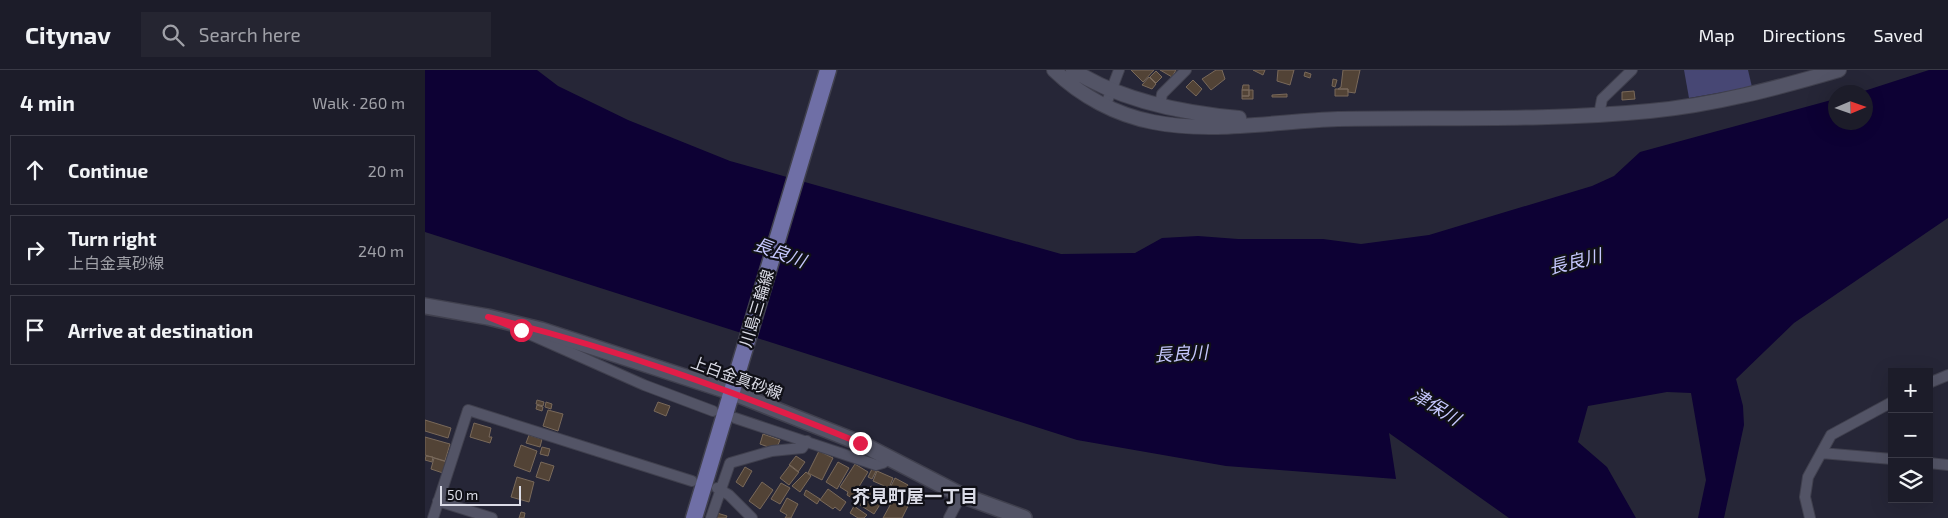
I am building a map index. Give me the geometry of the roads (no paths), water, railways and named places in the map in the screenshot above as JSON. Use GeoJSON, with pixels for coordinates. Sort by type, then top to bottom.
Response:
{"type":"FeatureCollection","features":[{"type":"Feature","properties":{"kind":"main road","name":"川島三輪線"},"geometry":{"type":"LineString","coordinates":[[694,518],[828,70]]}},
{"type":"Feature","properties":{"kind":"main road","name":"上白金真砂線"},"geometry":{"type":"LineString","coordinates":[[425,306],[488,317],[541,330],[731,392],[891,457],[961,495],[1024,518]]}},
{"type":"Feature","properties":{"kind":"street"},"geometry":{"type":"LineString","coordinates":[[1054,70],[1105,107],[1153,122],[1199,127],[1298,121],[1599,114],[1651,111],[1715,101],[1779,87],[1839,70]]}},
{"type":"Feature","properties":{"kind":"street"},"geometry":{"type":"LineString","coordinates":[[1073,70],[1113,89],[1198,114],[1298,121]]}},
{"type":"Feature","properties":{"kind":"street"},"geometry":{"type":"LineString","coordinates":[[1105,107],[1119,70]]}},
{"type":"Feature","properties":{"kind":"street"},"geometry":{"type":"LineString","coordinates":[[1159,104],[1162,94],[1186,70]]}},
{"type":"Feature","properties":{"kind":"street"},"geometry":{"type":"LineString","coordinates":[[1599,114],[1602,99],[1632,70]]}},
{"type":"Feature","properties":{"kind":"street"},"geometry":{"type":"LineString","coordinates":[[488,317],[644,385],[713,411]]}},
{"type":"Feature","properties":{"kind":"street"},"geometry":{"type":"LineString","coordinates":[[1933,382],[1948,375]]}},
{"type":"Feature","properties":{"kind":"street"},"geometry":{"type":"LineString","coordinates":[[1810,518],[1805,497],[1808,477],[1831,436],[1888,404]]}},
{"type":"Feature","properties":{"kind":"street"},"geometry":{"type":"LineString","coordinates":[[433,518],[468,410],[692,481]]}},
{"type":"Feature","properties":{"kind":"street"},"geometry":{"type":"LineString","coordinates":[[735,418],[876,464],[883,463],[891,457]]}},
{"type":"Feature","properties":{"kind":"street"},"geometry":{"type":"LineString","coordinates":[[711,518],[719,489],[730,463],[772,451],[802,448],[807,441]]}},
{"type":"Feature","properties":{"kind":"street"},"geometry":{"type":"LineString","coordinates":[[1821,453],[1888,459]]}},
{"type":"Feature","properties":{"kind":"street"},"geometry":{"type":"LineString","coordinates":[[1933,463],[1948,465]]}},
{"type":"Feature","properties":{"kind":"street"},"geometry":{"type":"LineString","coordinates":[[719,489],[752,518]]}},
{"type":"Feature","properties":{"kind":"street"},"geometry":{"type":"LineString","coordinates":[[949,518],[961,495]]}},
{"type":"Feature","properties":{"kind":"street"},"geometry":{"type":"LineString","coordinates":[[438,501],[492,518]]}},
{"type":"Feature","properties":{"kind":"water"},"geometry":{"type":"Polygon","coordinates":[[[425,70],[537,70],[558,86],[628,120],[730,161],[1061,254],[1135,253],[1162,238],[1198,236],[1238,239],[1323,239],[1361,244],[1429,235],[1592,186],[1614,176],[1640,152],[1828,101],[1828,130],[1873,130],[1873,88],[1929,70],[1948,70],[1948,218],[1794,323],[1736,379],[1743,406],[1744,425],[1724,518],[1698,518],[1706,480],[1691,393],[1667,392],[1588,406],[1578,442],[1607,467],[1636,518],[1509,518],[1389,433],[1396,479],[1226,466],[1077,440],[425,232],[425,70]]]}},
{"type":"Feature","properties":{"kind":"district","name":"芥見町屋一丁目"},"geometry":{"type":"Point","coordinates":[915,496]}},
{"type":"Feature","properties":{"kind":"water label","name":"長良川"},"geometry":{"type":"Point","coordinates":[780,252]}},
{"type":"Feature","properties":{"kind":"water label","name":"長良川"},"geometry":{"type":"Point","coordinates":[1575,261]}},
{"type":"Feature","properties":{"kind":"water label","name":"長良川"},"geometry":{"type":"Point","coordinates":[1181,353]}},
{"type":"Feature","properties":{"kind":"water label","name":"津保川"},"geometry":{"type":"Point","coordinates":[1436,406]}}]}
